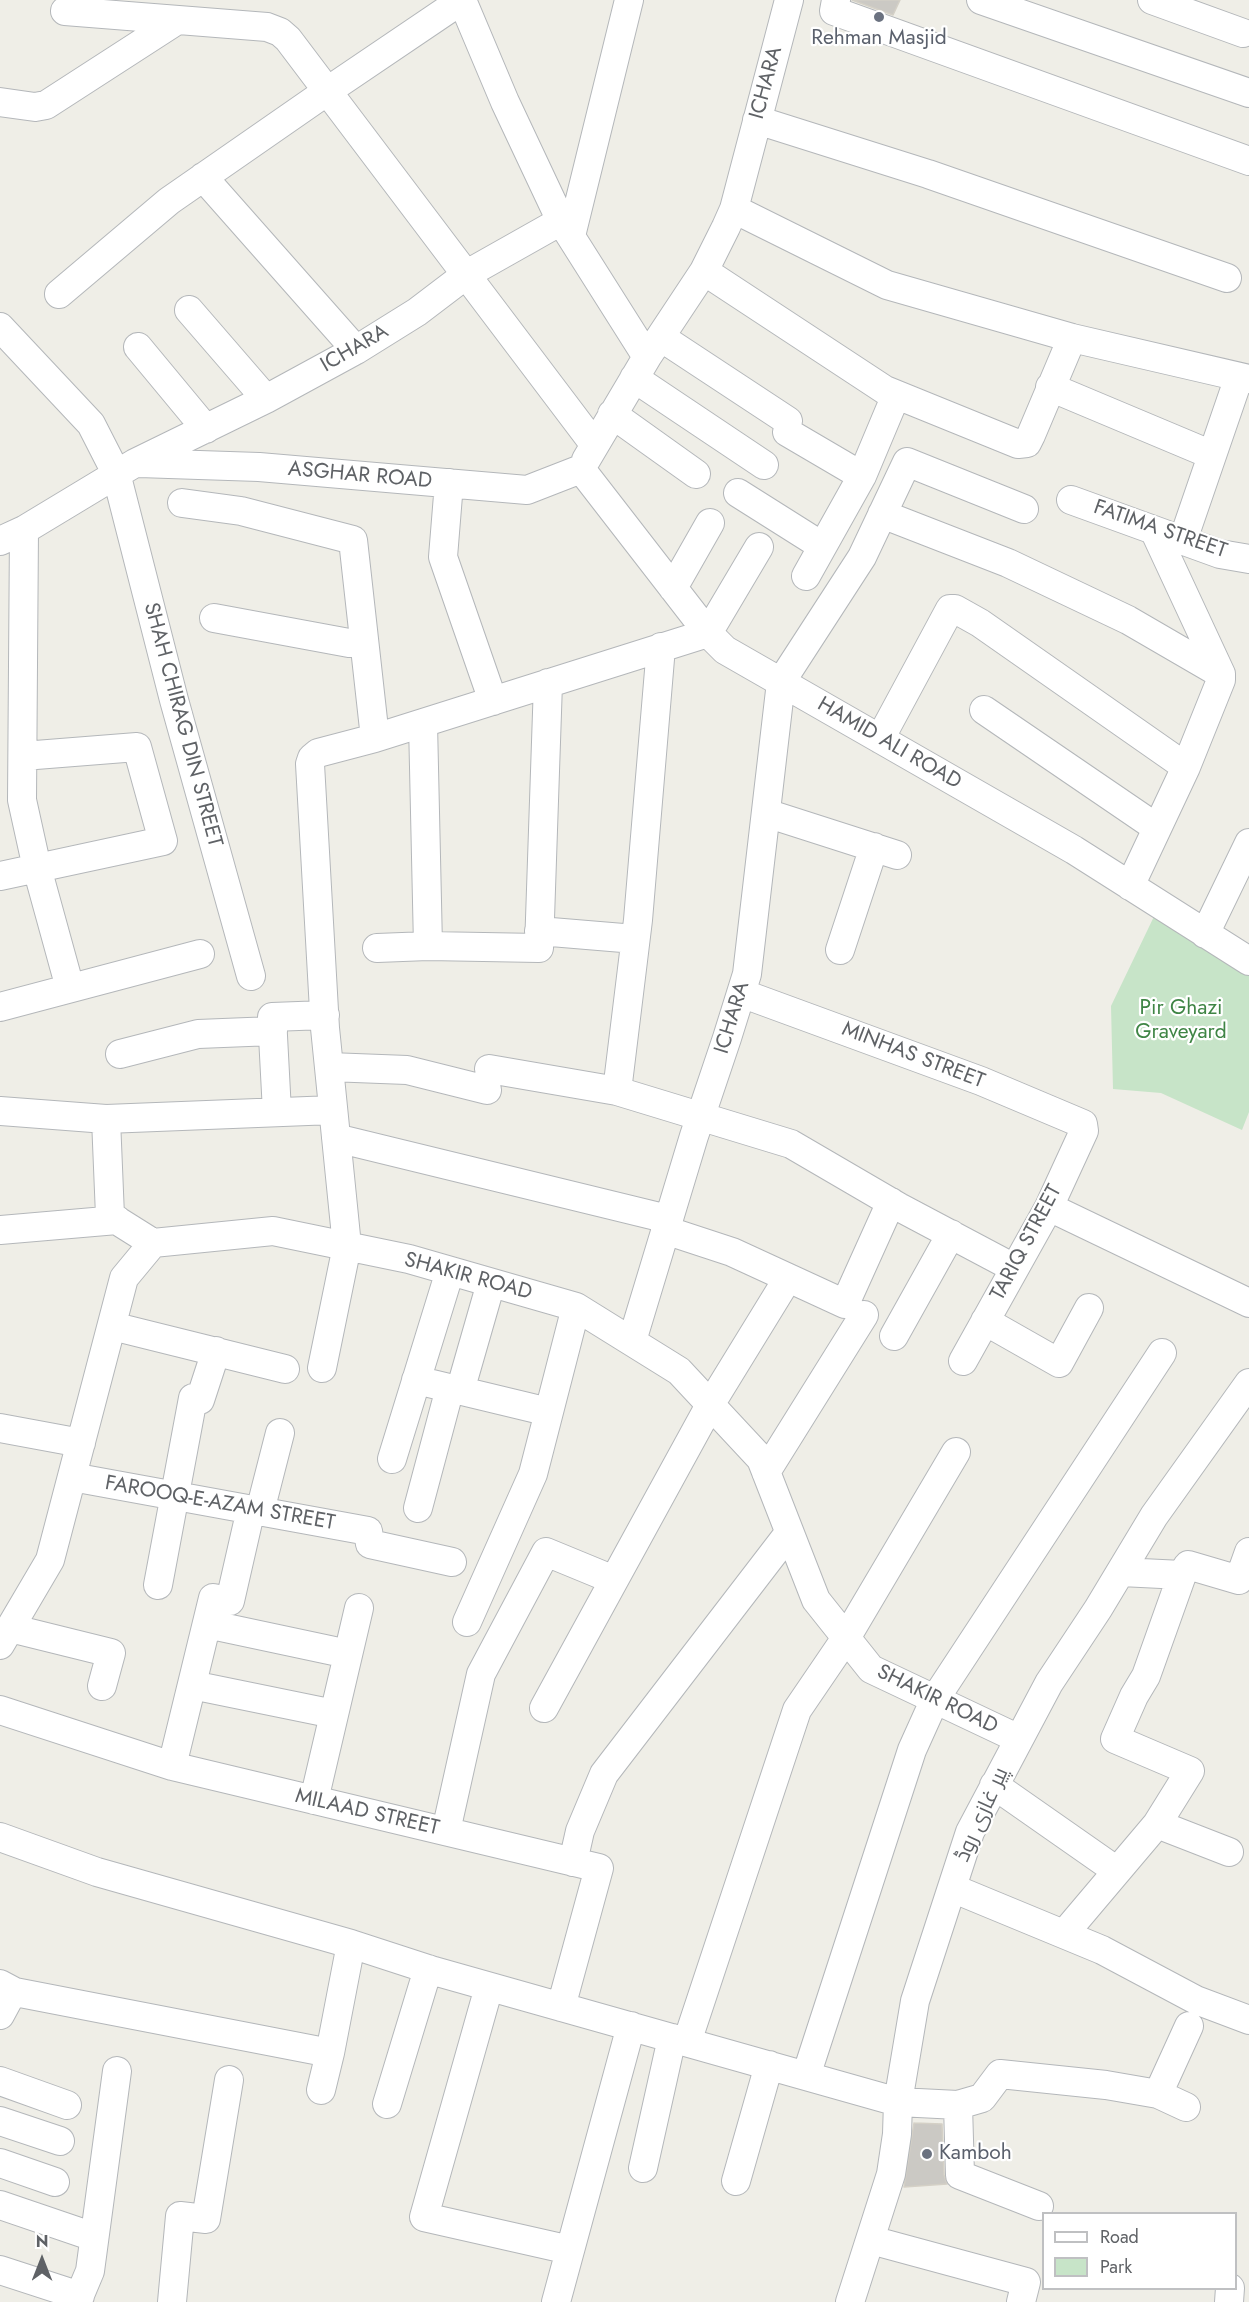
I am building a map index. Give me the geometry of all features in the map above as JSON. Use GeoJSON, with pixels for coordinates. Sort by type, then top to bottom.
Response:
{"type":"FeatureCollection","features":[{"type":"Feature","properties":{"kind":"street"},"geometry":{"type":"LineString","coordinates":[[59,294],[169,201],[462,0],[505,102],[566,228],[648,357],[764,465]]}},
{"type":"Feature","properties":{"kind":"street"},"geometry":{"type":"LineString","coordinates":[[566,228],[628,0]]}},
{"type":"Feature","properties":{"kind":"street","name":"ICHARA"},"geometry":{"type":"LineString","coordinates":[[581,469],[612,414],[704,271],[734,209],[789,0]]}},
{"type":"Feature","properties":{"kind":"street"},"geometry":{"type":"LineString","coordinates":[[836,0],[834,11],[1249,161]]}},
{"type":"Feature","properties":{"kind":"street"},"geometry":{"type":"LineString","coordinates":[[981,0],[1249,93]]}},
{"type":"Feature","properties":{"kind":"street"},"geometry":{"type":"LineString","coordinates":[[1152,0],[1243,33]]}},
{"type":"Feature","properties":{"kind":"street"},"geometry":{"type":"LineString","coordinates":[[65,11],[267,27],[280,32],[288,39],[594,444]]}},
{"type":"Feature","properties":{"kind":"street"},"geometry":{"type":"LineString","coordinates":[[0,102],[35,107],[46,105],[176,21]]}},
{"type":"Feature","properties":{"kind":"street"},"geometry":{"type":"LineString","coordinates":[[757,120],[928,174],[1227,278]]}},
{"type":"Feature","properties":{"kind":"street"},"geometry":{"type":"LineString","coordinates":[[203,177],[356,350]]}},
{"type":"Feature","properties":{"kind":"street"},"geometry":{"type":"LineString","coordinates":[[734,209],[887,285],[1072,338],[1244,378],[1212,455],[1183,540]]}},
{"type":"Feature","properties":{"kind":"street","name":"ICHARA"},"geometry":{"type":"LineString","coordinates":[[12,535],[125,468],[266,399],[356,350],[417,312],[467,274],[566,228]]}},
{"type":"Feature","properties":{"kind":"street"},"geometry":{"type":"LineString","coordinates":[[704,271],[885,390],[1017,444],[1027,443],[1072,338]]}},
{"type":"Feature","properties":{"kind":"street"},"geometry":{"type":"LineString","coordinates":[[189,310],[266,399]]}},
{"type":"Feature","properties":{"kind":"street","name":"SHAH CHIRAG DIN STREET"},"geometry":{"type":"LineString","coordinates":[[0,327],[91,424],[125,468],[174,700],[251,976]]}},
{"type":"Feature","properties":{"kind":"street"},"geometry":{"type":"LineString","coordinates":[[138,347],[206,429]]}},
{"type":"Feature","properties":{"kind":"street"},"geometry":{"type":"LineString","coordinates":[[648,357],[788,427],[862,476]]}},
{"type":"Feature","properties":{"kind":"street"},"geometry":{"type":"LineString","coordinates":[[1050,387],[1212,455]]}},
{"type":"Feature","properties":{"kind":"street"},"geometry":{"type":"LineString","coordinates":[[806,576],[862,476],[896,395]]}},
{"type":"Feature","properties":{"kind":"street"},"geometry":{"type":"LineString","coordinates":[[612,414],[696,474]]}},
{"type":"Feature","properties":{"kind":"street"},"geometry":{"type":"LineString","coordinates":[[781,682],[862,557],[907,462],[1024,509]]}},
{"type":"Feature","properties":{"kind":"street","name":"ASGHAR ROAD"},"geometry":{"type":"LineString","coordinates":[[125,468],[260,467],[527,490],[581,469]]}},
{"type":"Feature","properties":{"kind":"street","name":"HAMID ALI ROAD"},"geometry":{"type":"LineString","coordinates":[[581,469],[708,633],[725,650],[1074,850],[1249,961]]}},
{"type":"Feature","properties":{"kind":"street"},"geometry":{"type":"LineString","coordinates":[[449,483],[443,557],[493,700]]}},
{"type":"Feature","properties":{"kind":"street"},"geometry":{"type":"LineString","coordinates":[[738,493],[822,546]]}},
{"type":"Feature","properties":{"kind":"street","name":"FATIMA STREET"},"geometry":{"type":"LineString","coordinates":[[1071,500],[1220,554],[1249,559]]}},
{"type":"Feature","properties":{"kind":"street"},"geometry":{"type":"LineString","coordinates":[[182,503],[241,511],[353,540],[375,738]]}},
{"type":"Feature","properties":{"kind":"street"},"geometry":{"type":"LineString","coordinates":[[882,514],[1008,563],[1128,621],[1221,674]]}},
{"type":"Feature","properties":{"kind":"street"},"geometry":{"type":"LineString","coordinates":[[673,588],[710,523]]}},
{"type":"Feature","properties":{"kind":"street"},"geometry":{"type":"LineString","coordinates":[[1130,886],[1186,767],[1221,680],[1221,674],[1154,530]]}},
{"type":"Feature","properties":{"kind":"street"},"geometry":{"type":"LineString","coordinates":[[12,535],[15,747],[22,800],[37,868],[70,988]]}},
{"type":"Feature","properties":{"kind":"street"},"geometry":{"type":"LineString","coordinates":[[322,1368],[347,1246],[325,1015],[310,764],[312,758],[318,753],[375,738],[708,633],[759,547]]}},
{"type":"Feature","properties":{"kind":"street"},"geometry":{"type":"LineString","coordinates":[[880,739],[952,608],[980,623],[1186,767]]}},
{"type":"Feature","properties":{"kind":"street"},"geometry":{"type":"LineString","coordinates":[[214,618],[349,643],[364,641]]}},
{"type":"Feature","properties":{"kind":"street"},"geometry":{"type":"LineString","coordinates":[[617,1091],[635,939],[662,648]]}},
{"type":"Feature","properties":{"kind":"street","name":"ICHARA"},"geometry":{"type":"LineString","coordinates":[[632,1341],[700,1116],[747,974],[781,682]]}},
{"type":"Feature","properties":{"kind":"street"},"geometry":{"type":"LineString","coordinates":[[376,948],[428,946],[538,948],[548,683]]}},
{"type":"Feature","properties":{"kind":"street"},"geometry":{"type":"LineString","coordinates":[[984,710],[1157,828]]}},
{"type":"Feature","properties":{"kind":"street"},"geometry":{"type":"LineString","coordinates":[[423,723],[428,946]]}},
{"type":"Feature","properties":{"kind":"street"},"geometry":{"type":"LineString","coordinates":[[0,876],[163,841],[137,747],[15,747]]}},
{"type":"Feature","properties":{"kind":"street"},"geometry":{"type":"LineString","coordinates":[[766,813],[885,851],[840,950]]}},
{"type":"Feature","properties":{"kind":"street"},"geometry":{"type":"LineString","coordinates":[[1205,934],[1249,843]]}},
{"type":"Feature","properties":{"kind":"street"},"geometry":{"type":"LineString","coordinates":[[539,931],[635,939]]}},
{"type":"Feature","properties":{"kind":"street"},"geometry":{"type":"LineString","coordinates":[[0,1006],[200,954]]}},
{"type":"Feature","properties":{"kind":"street","name":"MINHAS STREET"},"geometry":{"type":"LineString","coordinates":[[741,993],[981,1081],[1083,1124]]}},
{"type":"Feature","properties":{"kind":"street"},"geometry":{"type":"LineString","coordinates":[[277,1112],[272,1017],[325,1015]]}},
{"type":"Feature","properties":{"kind":"street"},"geometry":{"type":"LineString","coordinates":[[120,1054],[198,1034],[273,1031]]}},
{"type":"Feature","properties":{"kind":"street"},"geometry":{"type":"LineString","coordinates":[[329,1067],[407,1070],[617,1091],[790,1144],[891,1203],[1014,1268]]}},
{"type":"Feature","properties":{"kind":"street"},"geometry":{"type":"LineString","coordinates":[[0,1111],[106,1119],[333,1110]]}},
{"type":"Feature","properties":{"kind":"street"},"geometry":{"type":"LineString","coordinates":[[102,1686],[111,1653],[5,1637],[50,1560],[124,1278],[153,1243],[110,1216],[106,1119]]}},
{"type":"Feature","properties":{"kind":"street","name":"TARIQ STREET"},"geometry":{"type":"LineString","coordinates":[[963,1361],[1049,1207],[1084,1131],[1083,1124]]}},
{"type":"Feature","properties":{"kind":"street"},"geometry":{"type":"LineString","coordinates":[[336,1138],[667,1225],[845,1304],[891,1203]]}},
{"type":"Feature","properties":{"kind":"street"},"geometry":{"type":"LineString","coordinates":[[1049,1207],[1249,1303]]}},
{"type":"Feature","properties":{"kind":"street"},"geometry":{"type":"LineString","coordinates":[[0,1230],[117,1220]]}},
{"type":"Feature","properties":{"kind":"street","name":"SHAKIR ROAD"},"geometry":{"type":"LineString","coordinates":[[153,1243],[273,1231],[409,1259],[576,1307],[679,1371],[761,1459],[816,1600],[871,1669],[1019,1739]]}},
{"type":"Feature","properties":{"kind":"street"},"geometry":{"type":"LineString","coordinates":[[894,1336],[951,1234]]}},
{"type":"Feature","properties":{"kind":"street"},"geometry":{"type":"LineString","coordinates":[[392,1459],[450,1271]]}},
{"type":"Feature","properties":{"kind":"street"},"geometry":{"type":"LineString","coordinates":[[544,1708],[710,1405],[788,1278]]}},
{"type":"Feature","properties":{"kind":"street"},"geometry":{"type":"LineString","coordinates":[[418,1508],[491,1283]]}},
{"type":"Feature","properties":{"kind":"street"},"geometry":{"type":"LineString","coordinates":[[467,1622],[533,1474],[576,1307]]}},
{"type":"Feature","properties":{"kind":"street"},"geometry":{"type":"LineString","coordinates":[[985,1321],[1059,1363],[1089,1308]]}},
{"type":"Feature","properties":{"kind":"street"},"geometry":{"type":"LineString","coordinates":[[766,1472],[864,1315]]}},
{"type":"Feature","properties":{"kind":"street"},"geometry":{"type":"LineString","coordinates":[[112,1326],[285,1369]]}},
{"type":"Feature","properties":{"kind":"street"},"geometry":{"type":"LineString","coordinates":[[158,1585],[193,1398],[200,1400],[216,1351]]}},
{"type":"Feature","properties":{"kind":"street"},"geometry":{"type":"LineString","coordinates":[[806,2076],[912,1750],[935,1699],[1162,1353]]}},
{"type":"Feature","properties":{"kind":"street"},"geometry":{"type":"LineString","coordinates":[[416,1380],[549,1412]]}},
{"type":"Feature","properties":{"kind":"street","name":"پیر غازی روڈ"},"geometry":{"type":"LineString","coordinates":[[850,2302],[891,2175],[897,2134],[898,2102],[915,2001],[970,1832],[1049,1683],[1121,1572],[1154,1516],[1249,1383]]}},
{"type":"Feature","properties":{"kind":"street"},"geometry":{"type":"LineString","coordinates":[[0,1428],[81,1443]]}},
{"type":"Feature","properties":{"kind":"street"},"geometry":{"type":"LineString","coordinates":[[172,1766],[213,1598],[230,1601],[255,1510],[280,1433]]}},
{"type":"Feature","properties":{"kind":"street"},"geometry":{"type":"LineString","coordinates":[[643,2168],[680,2040],[797,1710],[846,1638],[956,1452]]}},
{"type":"Feature","properties":{"kind":"street","name":"FAROOQ-E-AZAM STREET"},"geometry":{"type":"LineString","coordinates":[[72,1477],[368,1531],[370,1544],[452,1562]]}},
{"type":"Feature","properties":{"kind":"street"},"geometry":{"type":"LineString","coordinates":[[573,1862],[580,1831],[604,1774],[789,1533]]}},
{"type":"Feature","properties":{"kind":"street"},"geometry":{"type":"LineString","coordinates":[[446,1831],[481,1674],[546,1552],[614,1580]]}},
{"type":"Feature","properties":{"kind":"street"},"geometry":{"type":"LineString","coordinates":[[1064,1934],[1157,1824],[1190,1772],[1115,1739],[1134,1696],[1146,1676],[1182,1575],[1188,1565],[1244,1583],[1249,1552]]}},
{"type":"Feature","properties":{"kind":"street"},"geometry":{"type":"LineString","coordinates":[[1121,1572],[1182,1575]]}},
{"type":"Feature","properties":{"kind":"street"},"geometry":{"type":"LineString","coordinates":[[314,1800],[359,1608]]}},
{"type":"Feature","properties":{"kind":"street"},"geometry":{"type":"LineString","coordinates":[[207,1624],[348,1654]]}},
{"type":"Feature","properties":{"kind":"street"},"geometry":{"type":"LineString","coordinates":[[192,1685],[334,1714]]}},
{"type":"Feature","properties":{"kind":"street","name":"MILAAD STREET"},"geometry":{"type":"LineString","coordinates":[[0,1710],[172,1766],[599,1868],[561,2007]]}},
{"type":"Feature","properties":{"kind":"street"},"geometry":{"type":"LineString","coordinates":[[994,1785],[1117,1871]]}},
{"type":"Feature","properties":{"kind":"street"},"geometry":{"type":"LineString","coordinates":[[1157,1824],[1229,1852]]}},
{"type":"Feature","properties":{"kind":"street"},"geometry":{"type":"LineString","coordinates":[[0,1837],[98,1872],[351,1944],[489,1987],[898,2102],[958,2105],[982,2098],[1000,2074],[1106,2085],[1158,2094],[1186,2108]]}},
{"type":"Feature","properties":{"kind":"street"},"geometry":{"type":"LineString","coordinates":[[952,1888],[1102,1950],[1196,2000],[1249,2020]]}},
{"type":"Feature","properties":{"kind":"street"},"geometry":{"type":"LineString","coordinates":[[321,2091],[351,1944]]}},
{"type":"Feature","properties":{"kind":"street"},"geometry":{"type":"LineString","coordinates":[[387,2103],[428,1969]]}},
{"type":"Feature","properties":{"kind":"street"},"geometry":{"type":"LineString","coordinates":[[489,1987],[424,2217],[570,2250]]}},
{"type":"Feature","properties":{"kind":"street"},"geometry":{"type":"LineString","coordinates":[[4,1997],[330,2053]]}},
{"type":"Feature","properties":{"kind":"street"},"geometry":{"type":"LineString","coordinates":[[556,2302],[631,2026]]}},
{"type":"Feature","properties":{"kind":"street"},"geometry":{"type":"LineString","coordinates":[[1158,2094],[1189,2026]]}},
{"type":"Feature","properties":{"kind":"street"},"geometry":{"type":"LineString","coordinates":[[736,2181],[769,2065]]}},
{"type":"Feature","properties":{"kind":"street"},"geometry":{"type":"LineString","coordinates":[[0,2270],[78,2299],[90,2271],[117,2071]]}},
{"type":"Feature","properties":{"kind":"street"},"geometry":{"type":"LineString","coordinates":[[172,2302],[180,2216],[206,2219],[229,2080]]}},
{"type":"Feature","properties":{"kind":"street"},"geometry":{"type":"LineString","coordinates":[[0,2081],[67,2105]]}},
{"type":"Feature","properties":{"kind":"street"},"geometry":{"type":"LineString","coordinates":[[958,2105],[960,2175],[1039,2206]]}},
{"type":"Feature","properties":{"kind":"street"},"geometry":{"type":"LineString","coordinates":[[0,2121],[60,2141]]}},
{"type":"Feature","properties":{"kind":"street"},"geometry":{"type":"LineString","coordinates":[[0,2163],[55,2182]]}},
{"type":"Feature","properties":{"kind":"street"},"geometry":{"type":"LineString","coordinates":[[0,2205],[94,2237]]}},
{"type":"Feature","properties":{"kind":"street"},"geometry":{"type":"LineString","coordinates":[[871,2240],[1026,2282],[1021,2302]]}},
{"type":"Feature","properties":{"kind":"green space","name":"Pir Ghazi Graveyard"},"geometry":{"type":"Polygon","coordinates":[[[1160,904],[1249,961],[1249,1112],[1242,1130],[1161,1093],[1113,1089],[1111,1006],[1160,904]]]}},
{"type":"Feature","properties":{"kind":"building"},"geometry":{"type":"Polygon","coordinates":[[[852,0],[900,0],[893,15],[852,0]]]}},
{"type":"Feature","properties":{"kind":"building"},"geometry":{"type":"Polygon","coordinates":[[[914,2123],[942,2124],[944,2175],[947,2184],[904,2187],[914,2123]]]}},
{"type":"Feature","properties":{"kind":"place","name":"Rehman Masjid"},"geometry":{"type":"Point","coordinates":[879,17]}},
{"type":"Feature","properties":{"kind":"place","name":"Kamboh"},"geometry":{"type":"Point","coordinates":[927,2154]}}]}
